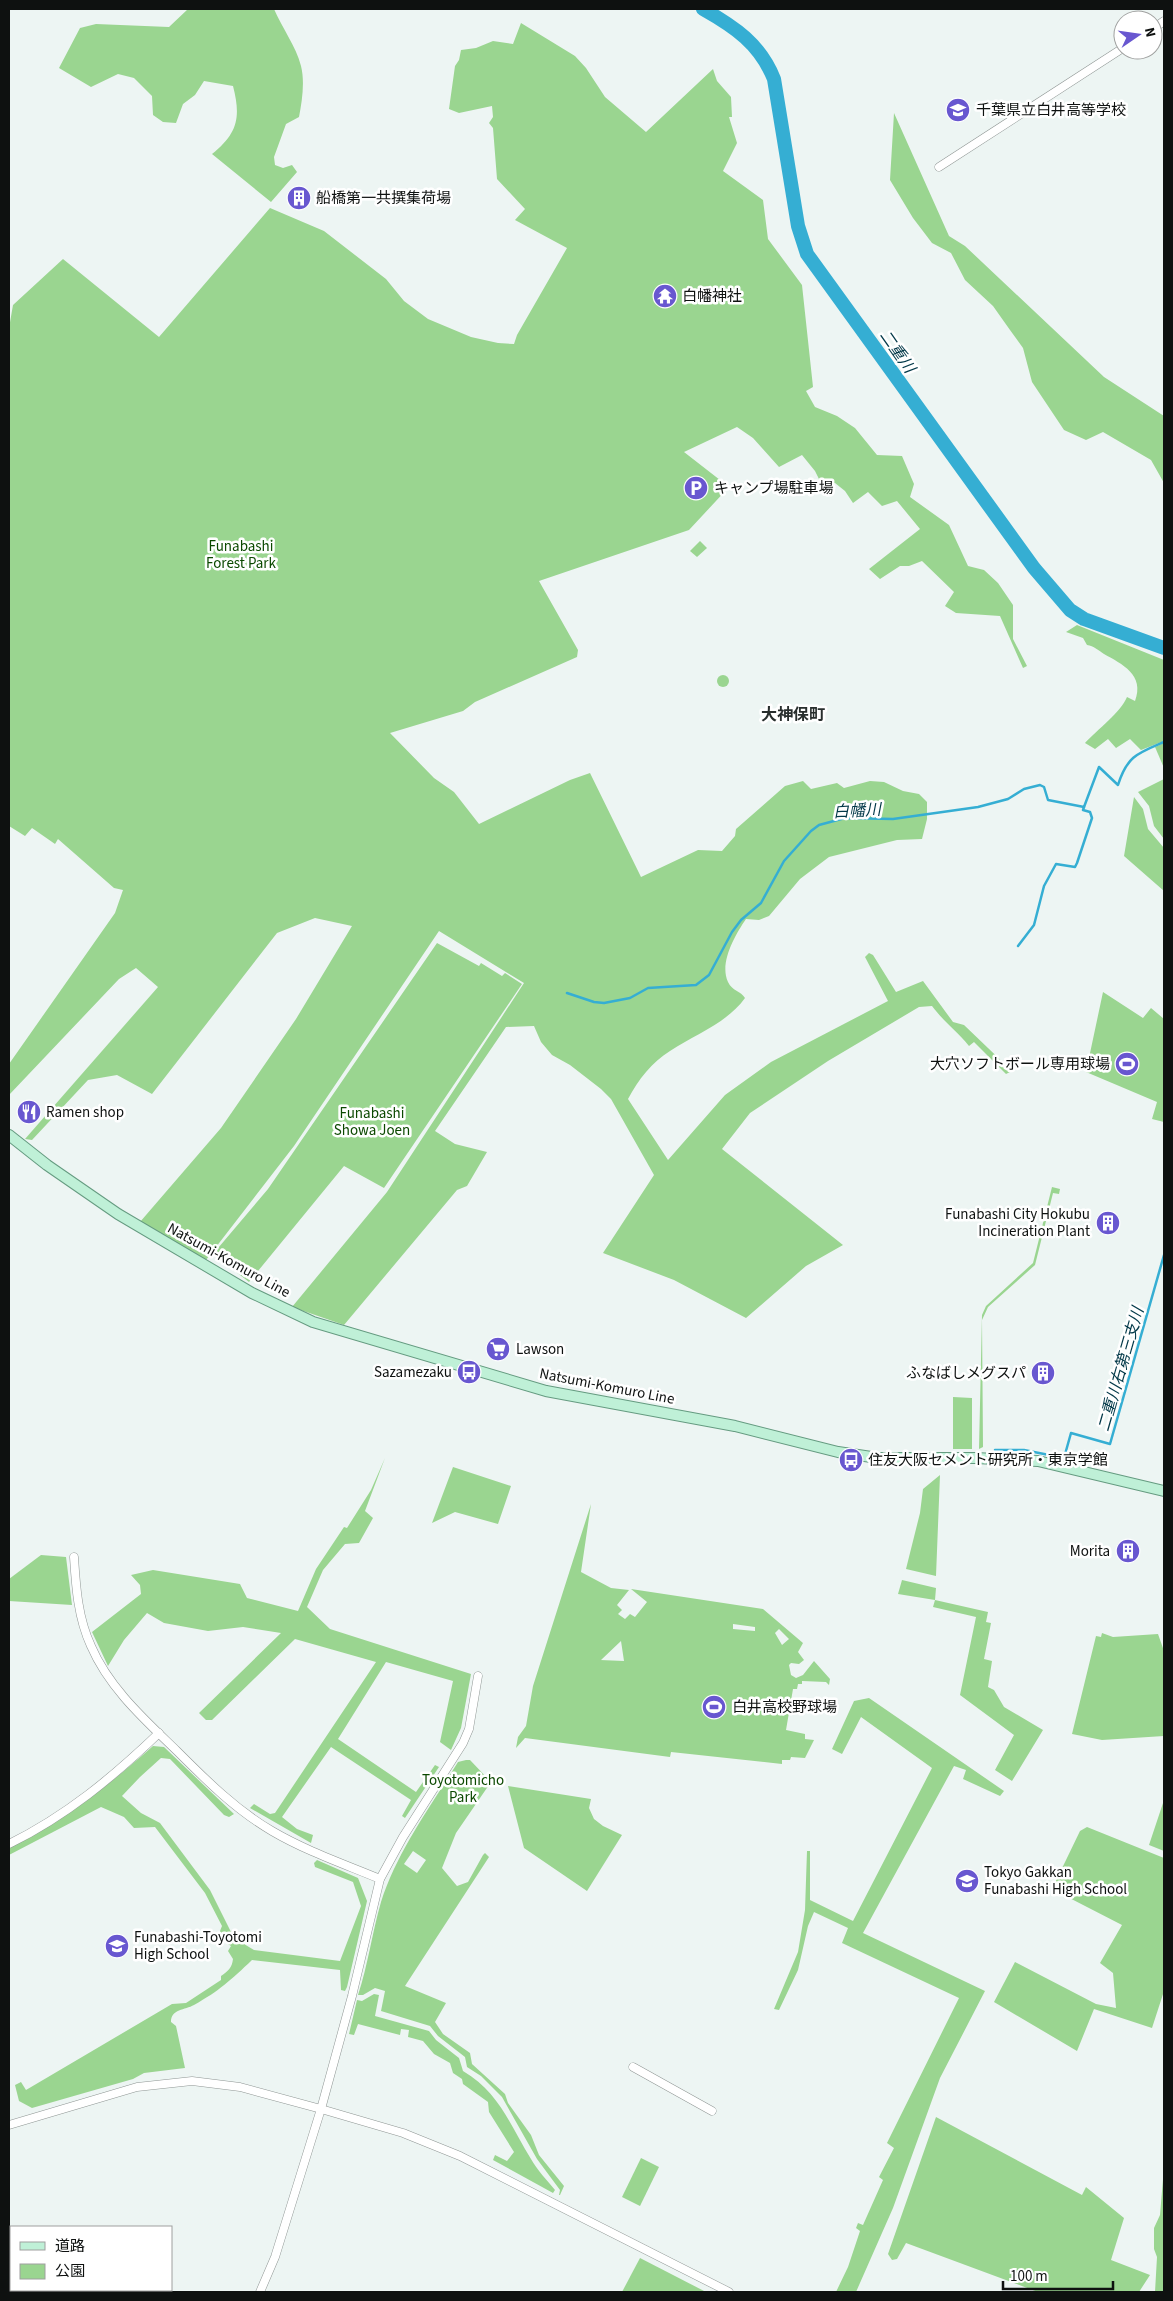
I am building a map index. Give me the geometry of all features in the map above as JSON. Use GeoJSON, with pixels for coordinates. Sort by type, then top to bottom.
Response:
{"type":"FeatureCollection","features":[{"type":"Feature","properties":{"kind":"main road","name":"Natsumi-Komuro Line"},"geometry":{"type":"LineString","coordinates":[[9,1134],[68,1180],[118,1214],[252,1293],[313,1322],[546,1391],[735,1426],[838,1452],[878,1458],[1022,1459],[1052,1464],[1164,1492]]}},
{"type":"Feature","properties":{"kind":"street"},"geometry":{"type":"LineString","coordinates":[[939,167],[1113,54]]}},
{"type":"Feature","properties":{"kind":"street"},"geometry":{"type":"LineString","coordinates":[[74,1558],[79,1607],[90,1646],[117,1688],[159,1733],[224,1797],[255,1820],[292,1842],[380,1879]]}},
{"type":"Feature","properties":{"kind":"street"},"geometry":{"type":"LineString","coordinates":[[260,2292],[275,2257],[321,2109],[352,1996],[380,1879],[403,1837],[463,1743],[469,1729],[478,1676]]}},
{"type":"Feature","properties":{"kind":"street"},"geometry":{"type":"LineString","coordinates":[[9,1844],[36,1831],[86,1797],[128,1763],[159,1733]]}},
{"type":"Feature","properties":{"kind":"street"},"geometry":{"type":"LineString","coordinates":[[633,2067],[712,2111]]}},
{"type":"Feature","properties":{"kind":"street"},"geometry":{"type":"LineString","coordinates":[[9,2125],[137,2087],[177,2082],[226,2084],[403,2133],[460,2156],[729,2292]]}},
{"type":"Feature","properties":{"kind":"green space"},"geometry":{"type":"Polygon","coordinates":[[[188,9],[274,9],[296,51],[303,78],[299,117],[286,124],[274,157],[275,165],[283,168],[292,165],[297,172],[271,202],[212,154],[227,139],[235,124],[237,107],[233,86],[204,81],[195,95],[183,104],[176,123],[163,122],[153,115],[152,96],[134,78],[118,74],[91,87],[59,68],[80,28],[96,24],[169,27],[188,9]]]}},
{"type":"Feature","properties":{"kind":"green space","name":"Funabashi Forest Park"},"geometry":{"type":"Polygon","coordinates":[[[521,23],[575,56],[586,68],[605,97],[646,132],[713,69],[717,81],[731,97],[732,117],[729,117],[737,143],[723,171],[763,200],[768,239],[802,285],[813,387],[806,391],[815,407],[837,416],[855,428],[877,455],[902,456],[914,484],[910,497],[949,525],[968,566],[984,570],[998,583],[1013,605],[1013,639],[1027,666],[1023,668],[1000,616],[956,613],[945,606],[954,592],[922,561],[909,566],[900,566],[880,579],[869,569],[920,529],[897,501],[882,506],[868,492],[853,503],[845,491],[835,483],[822,485],[815,471],[802,455],[779,467],[753,438],[737,427],[684,452],[729,487],[689,530],[539,581],[578,650],[577,657],[475,702],[463,711],[390,733],[434,778],[454,792],[479,824],[570,780],[590,773],[641,877],[698,850],[722,851],[735,836],[736,829],[785,786],[803,781],[811,789],[837,783],[844,788],[870,781],[884,782],[903,791],[919,794],[927,802],[927,819],[922,839],[897,840],[829,857],[800,879],[769,916],[759,920],[746,919],[733,941],[725,966],[728,982],[745,998],[738,1007],[720,1021],[657,1060],[641,1078],[628,1099],[668,1160],[725,1095],[771,1062],[888,1001],[865,957],[869,953],[873,955],[896,992],[923,981],[953,1022],[964,1025],[1012,1071],[1006,1074],[974,1042],[969,1046],[932,1006],[919,1007],[828,1061],[750,1113],[722,1149],[843,1245],[806,1266],[746,1318],[674,1280],[603,1253],[654,1175],[611,1099],[570,1065],[552,1055],[541,1042],[534,1026],[506,1027],[435,1131],[455,1144],[487,1152],[467,1186],[457,1190],[344,1325],[292,1307],[387,1192],[524,983],[439,931],[294,1146],[206,1260],[140,1222],[221,1128],[296,1019],[352,926],[315,918],[277,933],[152,1094],[117,1075],[88,1080],[32,1140],[25,1139],[158,987],[136,968],[119,979],[9,1095],[9,1064],[115,913],[123,890],[114,888],[58,839],[55,844],[32,828],[25,836],[9,826],[9,328],[13,305],[63,259],[159,337],[270,208],[324,231],[386,279],[404,301],[428,319],[471,337],[498,343],[514,344],[517,335],[567,248],[515,220],[525,209],[497,179],[493,128],[489,123],[493,117],[492,106],[459,113],[449,109],[455,66],[459,60],[461,50],[476,48],[493,41],[513,44],[521,23]]]}},
{"type":"Feature","properties":{"kind":"green space"},"geometry":{"type":"Polygon","coordinates":[[[894,113],[949,236],[965,246],[1104,377],[1164,416],[1164,483],[1151,460],[1103,432],[1086,440],[1064,430],[1032,382],[1023,348],[993,306],[965,280],[951,253],[932,243],[913,218],[890,180],[894,113]]]}},
{"type":"Feature","properties":{"kind":"green space"},"geometry":{"type":"Polygon","coordinates":[[[700,541],[707,548],[697,557],[690,551],[700,541]]]}},
{"type":"Feature","properties":{"kind":"green space"},"geometry":{"type":"Polygon","coordinates":[[[1077,625],[1164,660],[1164,741],[1141,750],[1130,739],[1116,748],[1108,739],[1095,749],[1085,743],[1114,715],[1127,697],[1135,701],[1137,684],[1134,677],[1124,666],[1096,648],[1087,645],[1083,638],[1066,632],[1077,625]]]}},
{"type":"Feature","properties":{"kind":"green space"},"geometry":{"type":"Polygon","coordinates":[[[721,675],[725,675],[729,681],[725,687],[721,687],[717,683],[717,679],[721,675]]]}},
{"type":"Feature","properties":{"kind":"green space"},"geometry":{"type":"Polygon","coordinates":[[[1164,743],[1164,768],[1155,747],[1164,743]]]}},
{"type":"Feature","properties":{"kind":"green space"},"geometry":{"type":"Polygon","coordinates":[[[1164,779],[1164,839],[1154,826],[1149,806],[1138,792],[1164,779]]]}},
{"type":"Feature","properties":{"kind":"green space"},"geometry":{"type":"Polygon","coordinates":[[[1134,797],[1143,809],[1148,829],[1164,848],[1164,891],[1124,856],[1134,797]]]}},
{"type":"Feature","properties":{"kind":"green space","name":"Funabashi Showa Joen"},"geometry":{"type":"Polygon","coordinates":[[[437,943],[479,966],[481,963],[502,976],[505,973],[522,984],[384,1188],[344,1166],[249,1282],[213,1254],[268,1189],[437,943]]]}},
{"type":"Feature","properties":{"kind":"green space","name":"大穴ソフトボール専用球場"},"geometry":{"type":"Polygon","coordinates":[[[1103,992],[1143,1018],[1151,1008],[1164,1019],[1164,1122],[1152,1119],[1157,1102],[1086,1072],[1103,992]]]}},
{"type":"Feature","properties":{"kind":"green space"},"geometry":{"type":"Polygon","coordinates":[[[1052,1187],[1060,1189],[1059,1194],[1053,1193],[1035,1265],[988,1307],[982,1320],[983,1447],[979,1449],[982,1315],[986,1306],[1033,1263],[1052,1187]]]}},
{"type":"Feature","properties":{"kind":"green space"},"geometry":{"type":"Polygon","coordinates":[[[953,1397],[972,1398],[972,1449],[953,1449],[953,1397]]]}},
{"type":"Feature","properties":{"kind":"green space"},"geometry":{"type":"Polygon","coordinates":[[[385,1458],[365,1511],[373,1518],[359,1543],[345,1544],[323,1570],[307,1607],[330,1629],[471,1674],[461,1728],[451,1750],[440,1742],[453,1681],[386,1662],[338,1739],[416,1792],[435,1765],[439,1767],[405,1818],[402,1816],[411,1800],[331,1747],[282,1817],[297,1829],[313,1835],[311,1843],[250,1808],[254,1804],[270,1814],[275,1813],[376,1662],[295,1639],[212,1720],[206,1720],[199,1713],[281,1633],[243,1627],[208,1631],[164,1623],[147,1613],[124,1640],[108,1666],[92,1632],[141,1594],[140,1585],[131,1575],[153,1570],[240,1584],[247,1598],[298,1611],[316,1569],[344,1527],[347,1528],[371,1490],[385,1458]]]}},
{"type":"Feature","properties":{"kind":"green space"},"geometry":{"type":"Polygon","coordinates":[[[453,1467],[511,1486],[498,1524],[455,1512],[432,1523],[453,1467]]]}},
{"type":"Feature","properties":{"kind":"green space"},"geometry":{"type":"Polygon","coordinates":[[[940,1475],[936,1576],[906,1569],[920,1513],[923,1489],[940,1475]]]}},
{"type":"Feature","properties":{"kind":"green space"},"geometry":{"type":"Polygon","coordinates":[[[591,1504],[581,1572],[611,1588],[629,1590],[617,1605],[622,1610],[618,1614],[625,1619],[630,1614],[635,1617],[647,1602],[631,1589],[763,1609],[803,1643],[798,1652],[804,1660],[799,1664],[791,1663],[789,1665],[791,1675],[796,1678],[803,1675],[814,1661],[830,1679],[829,1685],[826,1682],[802,1681],[802,1684],[798,1684],[797,1689],[793,1689],[786,1730],[805,1734],[805,1739],[814,1740],[805,1758],[791,1757],[790,1760],[782,1760],[782,1764],[671,1752],[670,1757],[525,1738],[516,1748],[518,1737],[526,1726],[533,1686],[591,1504]],[[733,1624],[733,1629],[755,1631],[755,1627],[733,1624]],[[779,1629],[775,1633],[782,1645],[789,1639],[779,1629]],[[621,1641],[601,1660],[624,1661],[621,1641]]]}},
{"type":"Feature","properties":{"kind":"green space"},"geometry":{"type":"Polygon","coordinates":[[[41,1555],[66,1557],[72,1605],[9,1601],[9,1579],[41,1555]]]}},
{"type":"Feature","properties":{"kind":"green space"},"geometry":{"type":"Polygon","coordinates":[[[902,1580],[936,1588],[935,1600],[898,1594],[902,1580]]]}},
{"type":"Feature","properties":{"kind":"green space"},"geometry":{"type":"Polygon","coordinates":[[[935,1600],[988,1612],[986,1622],[991,1623],[984,1659],[992,1661],[988,1687],[994,1690],[1004,1707],[1043,1730],[1012,1781],[995,1770],[1014,1735],[960,1695],[976,1617],[933,1607],[935,1600]]]}},
{"type":"Feature","properties":{"kind":"green space"},"geometry":{"type":"Polygon","coordinates":[[[1102,1633],[1113,1637],[1158,1634],[1164,1651],[1164,1736],[1102,1740],[1072,1734],[1096,1636],[1101,1637],[1102,1633]]]}},
{"type":"Feature","properties":{"kind":"green space"},"geometry":{"type":"Polygon","coordinates":[[[869,1698],[1004,1791],[1000,1796],[963,1779],[966,1770],[954,1766],[863,1933],[985,1991],[940,2078],[893,2208],[856,2292],[836,2292],[848,2267],[860,2231],[856,2228],[858,2223],[863,2225],[883,2180],[879,2177],[894,2148],[887,2143],[959,1998],[842,1943],[848,1928],[814,1912],[808,1926],[798,1970],[779,2010],[774,2009],[798,1952],[805,1910],[807,1851],[810,1851],[810,1900],[853,1921],[932,1768],[861,1717],[842,1754],[832,1749],[854,1701],[869,1698]]]}},
{"type":"Feature","properties":{"kind":"green space"},"geometry":{"type":"Polygon","coordinates":[[[153,1746],[164,1747],[234,1814],[229,1817],[224,1815],[170,1759],[161,1758],[122,1796],[141,1813],[160,1823],[210,1890],[234,1938],[254,1950],[340,1961],[361,1906],[353,1882],[315,1867],[314,1863],[317,1860],[358,1878],[367,1901],[347,1987],[345,1991],[341,1990],[340,1970],[252,1960],[211,1995],[194,2005],[179,2010],[173,2015],[171,2022],[176,2026],[185,2068],[144,2073],[133,2079],[32,2108],[19,2101],[15,2085],[21,2082],[26,2090],[172,2004],[186,2003],[221,1980],[221,1976],[232,1965],[233,1959],[228,1951],[231,1946],[222,1940],[220,1931],[222,1926],[205,1893],[155,1827],[134,1828],[124,1817],[101,1807],[9,1855],[9,1848],[29,1838],[84,1802],[153,1746]]]}},
{"type":"Feature","properties":{"kind":"green space","name":"Toyotomicho Park"},"geometry":{"type":"Polygon","coordinates":[[[470,1760],[491,1782],[456,1833],[442,1868],[457,1886],[468,1882],[485,1853],[489,1857],[405,1986],[446,2003],[435,2022],[443,2034],[470,2053],[472,2064],[505,2094],[508,2103],[531,2135],[539,2155],[564,2186],[560,2195],[560,2190],[537,2159],[502,2097],[481,2076],[467,2067],[465,2057],[438,2036],[430,2026],[381,2011],[385,1991],[375,1988],[363,1995],[358,1995],[381,1902],[388,1883],[415,1830],[458,1762],[470,1760]],[[413,1851],[404,1864],[417,1873],[426,1860],[413,1851]]]}},
{"type":"Feature","properties":{"kind":"green space"},"geometry":{"type":"Polygon","coordinates":[[[508,1786],[591,1799],[589,1808],[594,1819],[603,1826],[622,1835],[587,1891],[524,1848],[508,1786]]]}},
{"type":"Feature","properties":{"kind":"green space"},"geometry":{"type":"Polygon","coordinates":[[[1164,1800],[1164,1851],[1149,1845],[1164,1800]]]}},
{"type":"Feature","properties":{"kind":"green space"},"geometry":{"type":"Polygon","coordinates":[[[1087,1827],[1164,1858],[1164,1991],[1152,2028],[1094,2009],[1077,2051],[994,2002],[1015,1962],[1096,2004],[1116,2008],[1113,1973],[1100,1963],[1122,1925],[1052,1889],[1080,1831],[1087,1827]]]}},
{"type":"Feature","properties":{"kind":"green space"},"geometry":{"type":"Polygon","coordinates":[[[374,1994],[379,1995],[375,2016],[429,2031],[436,2040],[459,2058],[463,2071],[486,2089],[503,2110],[533,2163],[555,2190],[553,2193],[493,2160],[495,2155],[507,2161],[514,2152],[489,2112],[488,2102],[463,2084],[462,2079],[453,2073],[450,2063],[434,2054],[423,2041],[408,2037],[409,2030],[401,2029],[400,2035],[358,2024],[354,2035],[349,2034],[357,2000],[362,2001],[374,1994]]]}},
{"type":"Feature","properties":{"kind":"green space"},"geometry":{"type":"Polygon","coordinates":[[[936,2117],[1082,2195],[1086,2187],[1124,2218],[1111,2260],[1150,2275],[1139,2292],[1038,2292],[906,2243],[897,2259],[892,2260],[888,2254],[936,2117]]]}},
{"type":"Feature","properties":{"kind":"green space"},"geometry":{"type":"Polygon","coordinates":[[[641,2158],[659,2167],[640,2206],[622,2197],[641,2158]]]}},
{"type":"Feature","properties":{"kind":"green space"},"geometry":{"type":"Polygon","coordinates":[[[1164,2167],[1164,2292],[1155,2292],[1157,2257],[1154,2249],[1154,2228],[1160,2215],[1164,2167]]]}},
{"type":"Feature","properties":{"kind":"green space"},"geometry":{"type":"Polygon","coordinates":[[[640,2258],[706,2292],[622,2292],[640,2258]]]}},
{"type":"Feature","properties":{"kind":"waterway","name":"二重川"},"geometry":{"type":"LineString","coordinates":[[703,9],[736,30],[754,46],[762,56],[774,79],[798,226],[807,254],[1034,568],[1070,610],[1084,619],[1164,648]]}},
{"type":"Feature","properties":{"kind":"waterway","name":"白幡川"},"geometry":{"type":"LineString","coordinates":[[567,993],[594,1002],[604,1003],[630,998],[648,988],[696,985],[709,975],[732,932],[741,920],[761,903],[784,861],[811,831],[819,825],[845,818],[893,819],[978,807],[1008,799],[1024,789],[1040,785],[1044,787],[1048,800],[1084,807],[1099,767],[1118,785],[1125,768],[1135,757],[1147,749],[1164,742]]}},
{"type":"Feature","properties":{"kind":"waterway"},"geometry":{"type":"LineString","coordinates":[[1018,946],[1034,925],[1044,886],[1056,864],[1075,867],[1077,863],[1092,818],[1090,812],[1083,810],[1084,807]]}},
{"type":"Feature","properties":{"kind":"waterway","name":"二重川右第三支川"},"geometry":{"type":"LineString","coordinates":[[995,1450],[1024,1450],[1064,1458],[1071,1433],[1110,1444],[1164,1255]]}},
{"type":"Feature","properties":{"kind":"place","name":"千葉県立白井高等学校"},"geometry":{"type":"Point","coordinates":[958,110]}},
{"type":"Feature","properties":{"kind":"place","name":"船橋第一共撰集荷場"},"geometry":{"type":"Point","coordinates":[299,198]}},
{"type":"Feature","properties":{"kind":"place","name":"白幡神社"},"geometry":{"type":"Point","coordinates":[665,296]}},
{"type":"Feature","properties":{"kind":"place","name":"キャンプ場駐車場"},"geometry":{"type":"Point","coordinates":[696,488]}},
{"type":"Feature","properties":{"kind":"place","name":"大穴ソフトボール専用球場"},"geometry":{"type":"Point","coordinates":[1127,1064]}},
{"type":"Feature","properties":{"kind":"place","name":"Ramen shop"},"geometry":{"type":"Point","coordinates":[29,1112]}},
{"type":"Feature","properties":{"kind":"place","name":"Funabashi City Hokubu Incineration Plant"},"geometry":{"type":"Point","coordinates":[1108,1223]}},
{"type":"Feature","properties":{"kind":"place","name":"Lawson"},"geometry":{"type":"Point","coordinates":[498,1349]}},
{"type":"Feature","properties":{"kind":"place","name":"Sazamezaku"},"geometry":{"type":"Point","coordinates":[469,1372]}},
{"type":"Feature","properties":{"kind":"place","name":"ふなばしメグスパ"},"geometry":{"type":"Point","coordinates":[1043,1373]}},
{"type":"Feature","properties":{"kind":"place","name":"住友大阪セメント研究所・東京学館"},"geometry":{"type":"Point","coordinates":[851,1460]}},
{"type":"Feature","properties":{"kind":"place","name":"Morita"},"geometry":{"type":"Point","coordinates":[1128,1551]}},
{"type":"Feature","properties":{"kind":"place","name":"白井高校野球場"},"geometry":{"type":"Point","coordinates":[714,1707]}},
{"type":"Feature","properties":{"kind":"place","name":"Tokyo Gakkan Funabashi High School"},"geometry":{"type":"Point","coordinates":[967,1881]}},
{"type":"Feature","properties":{"kind":"place","name":"Funabashi-Toyotomi High School"},"geometry":{"type":"Point","coordinates":[117,1946]}},
{"type":"Feature","properties":{"kind":"district","name":"大神保町"},"geometry":{"type":"Point","coordinates":[793,714]}}]}
